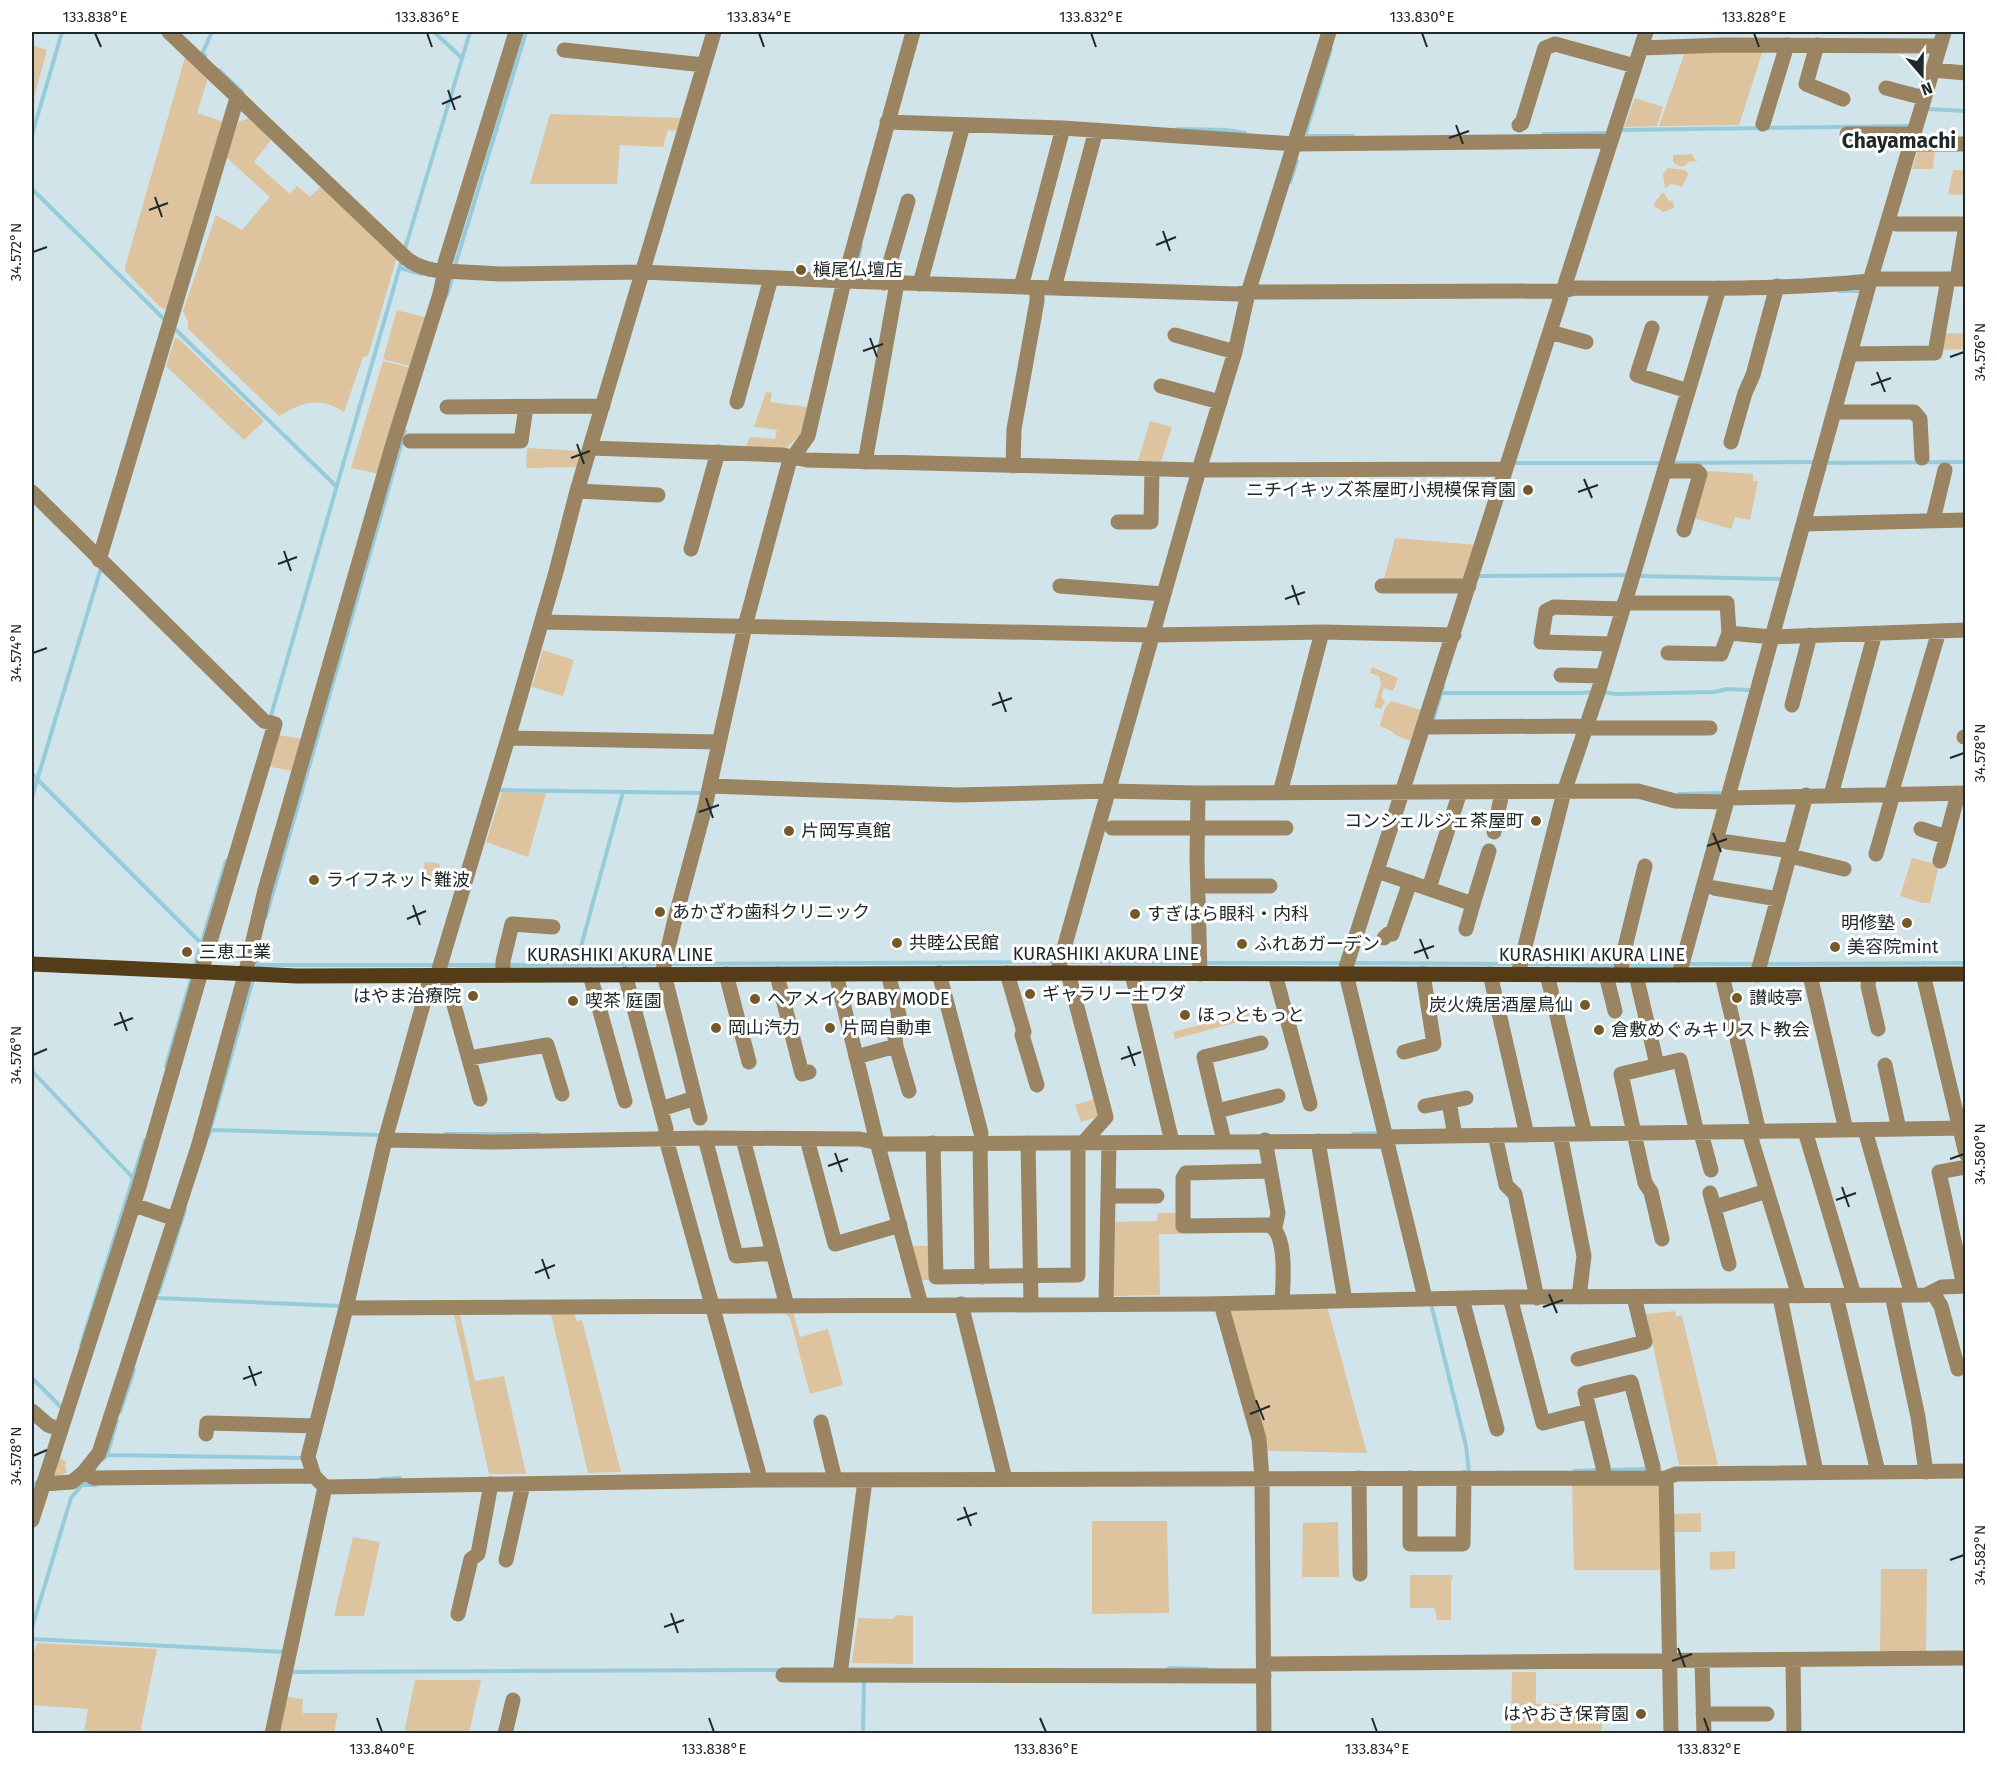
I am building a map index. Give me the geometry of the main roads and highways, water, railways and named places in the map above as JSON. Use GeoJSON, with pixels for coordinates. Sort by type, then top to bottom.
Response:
{"type":"FeatureCollection","features":[{"type":"Feature","properties":{"kind":"main road","name":"KURASHIKI AKURA LINE"},"geometry":{"type":"LineString","coordinates":[[32,964],[245,975],[503,968],[590,975],[625,974],[663,969],[726,974],[1132,974],[1200,966],[1275,974],[1490,974],[1520,967],[1547,974],[1681,968],[1722,975],[1759,967],[1810,975],[1965,974]]}},
{"type":"Feature","properties":{"kind":"waterway"},"geometry":{"type":"LineString","coordinates":[[32,135],[62,32]]}},
{"type":"Feature","properties":{"kind":"waterway"},"geometry":{"type":"LineString","coordinates":[[205,56],[202,54],[212,32]]}},
{"type":"Feature","properties":{"kind":"waterway"},"geometry":{"type":"LineString","coordinates":[[434,32],[462,58]]}},
{"type":"Feature","properties":{"kind":"waterway"},"geometry":{"type":"LineString","coordinates":[[404,252],[470,32]]}},
{"type":"Feature","properties":{"kind":"waterway"},"geometry":{"type":"LineString","coordinates":[[454,269],[526,32]]}},
{"type":"Feature","properties":{"kind":"waterway"},"geometry":{"type":"LineString","coordinates":[[1305,136],[1331,49]]}},
{"type":"Feature","properties":{"kind":"waterway"},"geometry":{"type":"LineString","coordinates":[[219,70],[242,92]]}},
{"type":"Feature","properties":{"kind":"waterway"},"geometry":{"type":"LineString","coordinates":[[1927,109],[1966,111]]}},
{"type":"Feature","properties":{"kind":"waterway"},"geometry":{"type":"LineString","coordinates":[[1621,130],[1911,126]]}},
{"type":"Feature","properties":{"kind":"waterway"},"geometry":{"type":"LineString","coordinates":[[1178,129],[1226,130],[1245,133]]}},
{"type":"Feature","properties":{"kind":"waterway"},"geometry":{"type":"LineString","coordinates":[[1543,134],[1611,133]]}},
{"type":"Feature","properties":{"kind":"waterway"},"geometry":{"type":"LineString","coordinates":[[1305,136],[1353,136]]}},
{"type":"Feature","properties":{"kind":"waterway"},"geometry":{"type":"LineString","coordinates":[[1290,182],[1297,161]]}},
{"type":"Feature","properties":{"kind":"waterway"},"geometry":{"type":"LineString","coordinates":[[32,189],[166,321]]}},
{"type":"Feature","properties":{"kind":"waterway"},"geometry":{"type":"LineString","coordinates":[[855,272],[861,246]]}},
{"type":"Feature","properties":{"kind":"waterway"},"geometry":{"type":"LineString","coordinates":[[270,719],[402,259]]}},
{"type":"Feature","properties":{"kind":"waterway"},"geometry":{"type":"LineString","coordinates":[[400,268],[421,274]]}},
{"type":"Feature","properties":{"kind":"waterway"},"geometry":{"type":"LineString","coordinates":[[447,295],[453,276]]}},
{"type":"Feature","properties":{"kind":"waterway"},"geometry":{"type":"LineString","coordinates":[[1839,291],[1865,291]]}},
{"type":"Feature","properties":{"kind":"waterway"},"geometry":{"type":"LineString","coordinates":[[174,328],[336,486]]}},
{"type":"Feature","properties":{"kind":"waterway"},"geometry":{"type":"LineString","coordinates":[[266,917],[405,431]]}},
{"type":"Feature","properties":{"kind":"waterway"},"geometry":{"type":"LineString","coordinates":[[1669,463],[1815,462]]}},
{"type":"Feature","properties":{"kind":"waterway"},"geometry":{"type":"LineString","coordinates":[[1822,463],[1966,462]]}},
{"type":"Feature","properties":{"kind":"waterway"},"geometry":{"type":"LineString","coordinates":[[1513,463],[1662,463]]}},
{"type":"Feature","properties":{"kind":"waterway"},"geometry":{"type":"LineString","coordinates":[[32,797],[101,568]]}},
{"type":"Feature","properties":{"kind":"waterway"},"geometry":{"type":"LineString","coordinates":[[1479,576],[1628,575]]}},
{"type":"Feature","properties":{"kind":"waterway"},"geometry":{"type":"LineString","coordinates":[[1638,576],[1782,579]]}},
{"type":"Feature","properties":{"kind":"waterway"},"geometry":{"type":"LineString","coordinates":[[1432,723],[1443,687]]}},
{"type":"Feature","properties":{"kind":"waterway"},"geometry":{"type":"LineString","coordinates":[[1601,692],[1616,694],[1749,690]]}},
{"type":"Feature","properties":{"kind":"waterway"},"geometry":{"type":"LineString","coordinates":[[1442,693],[1593,692]]}},
{"type":"Feature","properties":{"kind":"waterway"},"geometry":{"type":"LineString","coordinates":[[32,774],[201,943]]}},
{"type":"Feature","properties":{"kind":"waterway"},"geometry":{"type":"LineString","coordinates":[[499,790],[699,793]]}},
{"type":"Feature","properties":{"kind":"waterway"},"geometry":{"type":"LineString","coordinates":[[576,965],[623,792]]}},
{"type":"Feature","properties":{"kind":"waterway"},"geometry":{"type":"LineString","coordinates":[[1679,794],[1723,793]]}},
{"type":"Feature","properties":{"kind":"waterway"},"geometry":{"type":"LineString","coordinates":[[194,968],[226,861]]}},
{"type":"Feature","properties":{"kind":"waterway"},"geometry":{"type":"LineString","coordinates":[[256,956],[259,968]]}},
{"type":"Feature","properties":{"kind":"waterway"},"geometry":{"type":"LineString","coordinates":[[668,964],[1054,962]]}},
{"type":"Feature","properties":{"kind":"waterway"},"geometry":{"type":"LineString","coordinates":[[1067,962],[1195,963]]}},
{"type":"Feature","properties":{"kind":"waterway"},"geometry":{"type":"LineString","coordinates":[[1203,963],[1340,963]]}},
{"type":"Feature","properties":{"kind":"waterway"},"geometry":{"type":"LineString","coordinates":[[1355,963],[1518,964]]}},
{"type":"Feature","properties":{"kind":"waterway"},"geometry":{"type":"LineString","coordinates":[[1765,964],[1966,963]]}},
{"type":"Feature","properties":{"kind":"waterway"},"geometry":{"type":"LineString","coordinates":[[506,965],[660,964]]}},
{"type":"Feature","properties":{"kind":"waterway"},"geometry":{"type":"LineString","coordinates":[[1525,964],[1617,965]]}},
{"type":"Feature","properties":{"kind":"waterway"},"geometry":{"type":"LineString","coordinates":[[1687,964],[1755,964]]}},
{"type":"Feature","properties":{"kind":"waterway"},"geometry":{"type":"LineString","coordinates":[[259,965],[435,965]]}},
{"type":"Feature","properties":{"kind":"waterway"},"geometry":{"type":"LineString","coordinates":[[446,965],[498,965]]}},
{"type":"Feature","properties":{"kind":"waterway"},"geometry":{"type":"LineString","coordinates":[[1624,965],[1677,965]]}},
{"type":"Feature","properties":{"kind":"waterway"},"geometry":{"type":"LineString","coordinates":[[166,1066],[192,976]]}},
{"type":"Feature","properties":{"kind":"waterway"},"geometry":{"type":"LineString","coordinates":[[208,1137],[252,983]]}},
{"type":"Feature","properties":{"kind":"waterway"},"geometry":{"type":"LineString","coordinates":[[32,1071],[133,1178]]}},
{"type":"Feature","properties":{"kind":"waterway"},"geometry":{"type":"LineString","coordinates":[[211,1130],[380,1135]]}},
{"type":"Feature","properties":{"kind":"waterway"},"geometry":{"type":"LineString","coordinates":[[1353,1134],[1379,1133]]}},
{"type":"Feature","properties":{"kind":"waterway"},"geometry":{"type":"LineString","coordinates":[[445,1134],[539,1134]]}},
{"type":"Feature","properties":{"kind":"waterway"},"geometry":{"type":"LineString","coordinates":[[81,1345],[145,1140]]}},
{"type":"Feature","properties":{"kind":"waterway"},"geometry":{"type":"LineString","coordinates":[[159,1292],[185,1210]]}},
{"type":"Feature","properties":{"kind":"waterway"},"geometry":{"type":"LineString","coordinates":[[157,1298],[341,1306]]}},
{"type":"Feature","properties":{"kind":"waterway"},"geometry":{"type":"LineString","coordinates":[[1432,1308],[1466,1446],[1469,1472]]}},
{"type":"Feature","properties":{"kind":"waterway"},"geometry":{"type":"LineString","coordinates":[[120,1412],[134,1370]]}},
{"type":"Feature","properties":{"kind":"waterway"},"geometry":{"type":"LineString","coordinates":[[32,1378],[61,1407]]}},
{"type":"Feature","properties":{"kind":"waterway"},"geometry":{"type":"LineString","coordinates":[[103,1459],[107,1455],[117,1421]]}},
{"type":"Feature","properties":{"kind":"waterway"},"geometry":{"type":"LineString","coordinates":[[107,1455],[303,1458]]}},
{"type":"Feature","properties":{"kind":"waterway"},"geometry":{"type":"LineString","coordinates":[[1607,1470],[1648,1469]]}},
{"type":"Feature","properties":{"kind":"waterway"},"geometry":{"type":"LineString","coordinates":[[1574,1471],[1600,1470]]}},
{"type":"Feature","properties":{"kind":"waterway"},"geometry":{"type":"LineString","coordinates":[[381,1479],[400,1478]]}},
{"type":"Feature","properties":{"kind":"waterway"},"geometry":{"type":"LineString","coordinates":[[32,1628],[71,1498],[87,1479]]}},
{"type":"Feature","properties":{"kind":"waterway"},"geometry":{"type":"LineString","coordinates":[[32,1497],[36,1483]]}},
{"type":"Feature","properties":{"kind":"waterway"},"geometry":{"type":"LineString","coordinates":[[81,1485],[96,1485]]}},
{"type":"Feature","properties":{"kind":"waterway"},"geometry":{"type":"LineString","coordinates":[[32,1639],[285,1652]]}},
{"type":"Feature","properties":{"kind":"waterway"},"geometry":{"type":"LineString","coordinates":[[1169,1668],[1207,1669]]}},
{"type":"Feature","properties":{"kind":"waterway"},"geometry":{"type":"LineString","coordinates":[[290,1672],[781,1670]]}},
{"type":"Feature","properties":{"kind":"waterway"},"geometry":{"type":"LineString","coordinates":[[863,1734],[864,1680]]}},
{"type":"Feature","properties":{"kind":"place","name":"槇尾仏壇店"},"geometry":{"type":"Point","coordinates":[801,270]}},
{"type":"Feature","properties":{"kind":"place","name":"ニチイキッズ茶屋町小規模保育園"},"geometry":{"type":"Point","coordinates":[1528,490]}},
{"type":"Feature","properties":{"kind":"place","name":"コンシェルジェ茶屋町"},"geometry":{"type":"Point","coordinates":[1536,821]}},
{"type":"Feature","properties":{"kind":"place","name":"片岡写真館"},"geometry":{"type":"Point","coordinates":[789,831]}},
{"type":"Feature","properties":{"kind":"place","name":"ライフネット難波"},"geometry":{"type":"Point","coordinates":[314,880]}},
{"type":"Feature","properties":{"kind":"place","name":"あかざわ歯科クリニック"},"geometry":{"type":"Point","coordinates":[660,912]}},
{"type":"Feature","properties":{"kind":"place","name":"すぎはら眼科・内科"},"geometry":{"type":"Point","coordinates":[1135,914]}},
{"type":"Feature","properties":{"kind":"place","name":"明修塾"},"geometry":{"type":"Point","coordinates":[1907,923]}},
{"type":"Feature","properties":{"kind":"place","name":"共睦公民館"},"geometry":{"type":"Point","coordinates":[897,943]}},
{"type":"Feature","properties":{"kind":"place","name":"ふれあガーデン"},"geometry":{"type":"Point","coordinates":[1242,944]}},
{"type":"Feature","properties":{"kind":"place","name":"美容院mint"},"geometry":{"type":"Point","coordinates":[1835,947]}},
{"type":"Feature","properties":{"kind":"place","name":"三恵工業"},"geometry":{"type":"Point","coordinates":[187,952]}},
{"type":"Feature","properties":{"kind":"place","name":"ギャラリー土ワダ"},"geometry":{"type":"Point","coordinates":[1030,994]}},
{"type":"Feature","properties":{"kind":"place","name":"はやま治療院"},"geometry":{"type":"Point","coordinates":[473,996]}},
{"type":"Feature","properties":{"kind":"place","name":"讃岐亭"},"geometry":{"type":"Point","coordinates":[1737,998]}},
{"type":"Feature","properties":{"kind":"place","name":"ヘアメイクBABY MODE"},"geometry":{"type":"Point","coordinates":[755,999]}},
{"type":"Feature","properties":{"kind":"place","name":"喫茶 庭園"},"geometry":{"type":"Point","coordinates":[573,1001]}},
{"type":"Feature","properties":{"kind":"place","name":"炭火焼居酒屋鳥仙"},"geometry":{"type":"Point","coordinates":[1585,1005]}},
{"type":"Feature","properties":{"kind":"place","name":"ほっともっと"},"geometry":{"type":"Point","coordinates":[1185,1015]}},
{"type":"Feature","properties":{"kind":"place","name":"岡山汽力"},"geometry":{"type":"Point","coordinates":[716,1028]}},
{"type":"Feature","properties":{"kind":"place","name":"片岡自動車"},"geometry":{"type":"Point","coordinates":[830,1028]}},
{"type":"Feature","properties":{"kind":"place","name":"倉敷めぐみキリスト教会"},"geometry":{"type":"Point","coordinates":[1599,1030]}},
{"type":"Feature","properties":{"kind":"place","name":"はやおき保育園"},"geometry":{"type":"Point","coordinates":[1641,1714]}},
{"type":"Feature","properties":{"kind":"district","name":"Chayamachi"},"geometry":{"type":"Point","coordinates":[1899,141]}}]}
